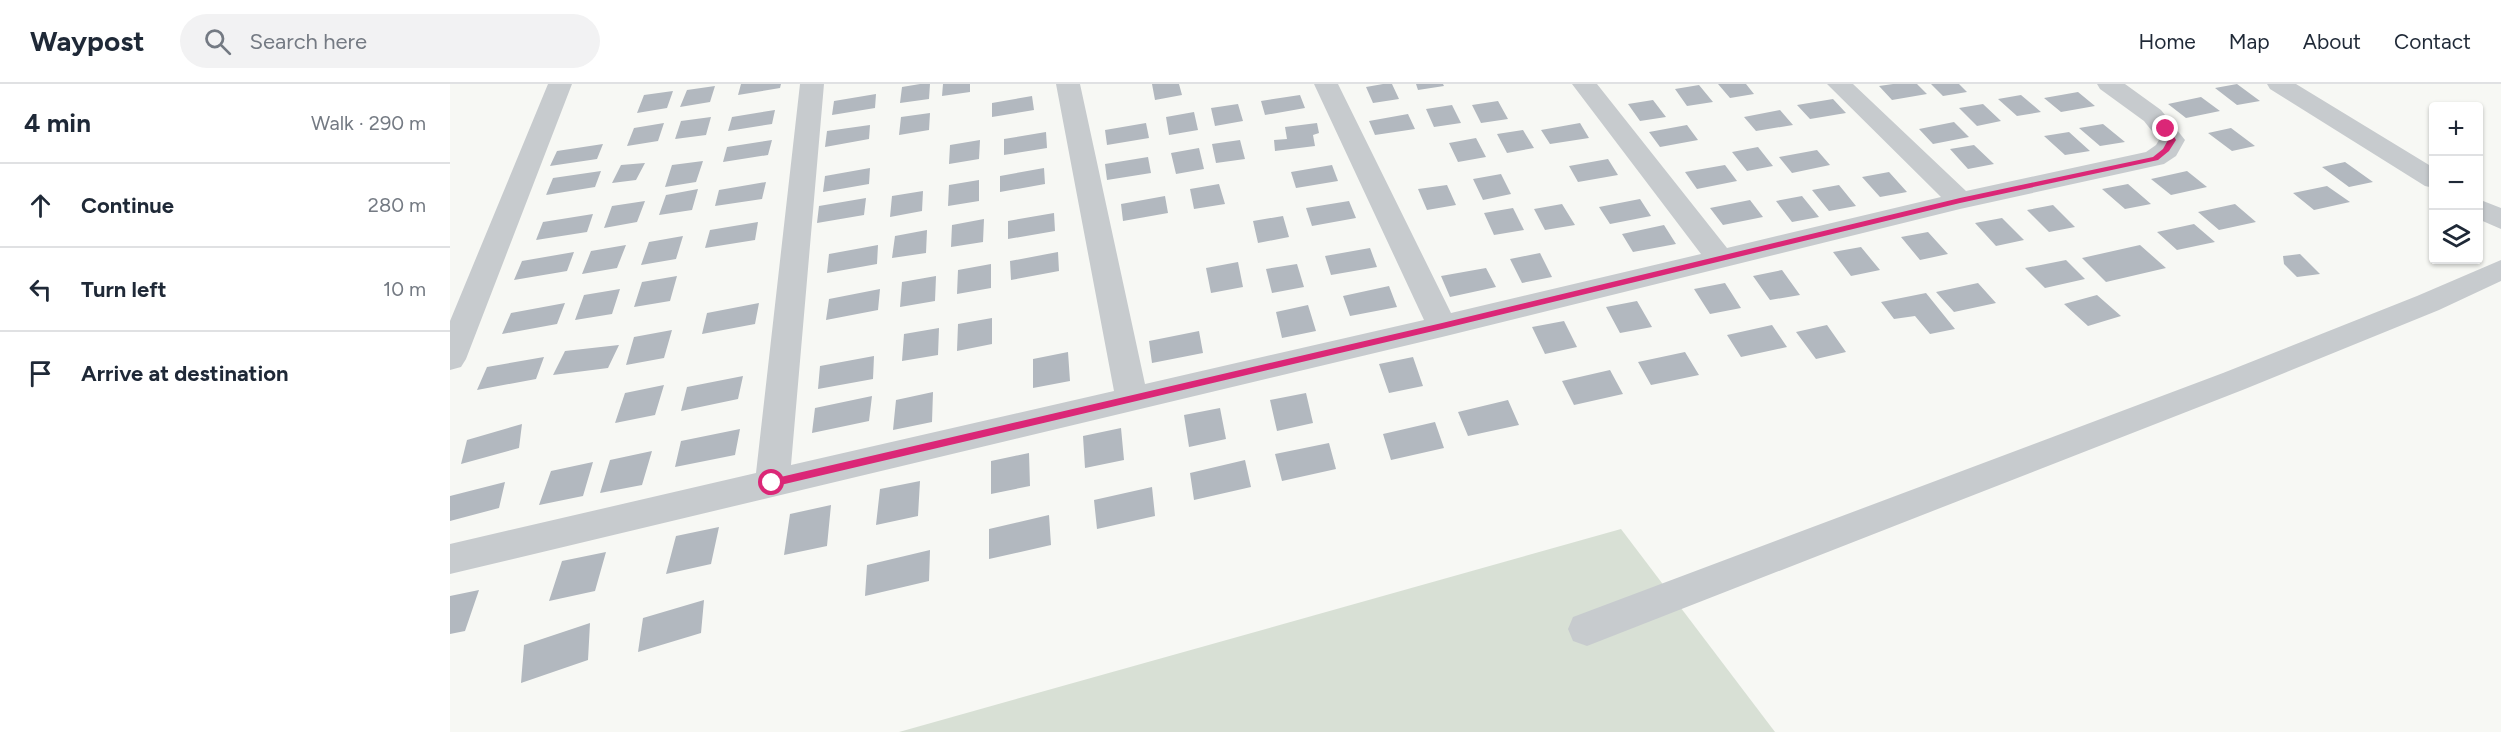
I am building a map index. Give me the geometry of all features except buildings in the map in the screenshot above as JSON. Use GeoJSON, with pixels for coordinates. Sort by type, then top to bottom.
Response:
{"type":"FeatureCollection","features":[{"type":"Feature","properties":{"kind":"street"},"geometry":{"type":"LineString","coordinates":[[450,359],[560,84]]}},
{"type":"Feature","properties":{"kind":"street"},"geometry":{"type":"LineString","coordinates":[[772,483],[812,84]]}},
{"type":"Feature","properties":{"kind":"street"},"geometry":{"type":"LineString","coordinates":[[1070,84],[1132,398]]}},
{"type":"Feature","properties":{"kind":"street"},"geometry":{"type":"LineString","coordinates":[[1326,84],[1442,326]]}},
{"type":"Feature","properties":{"kind":"street"},"geometry":{"type":"LineString","coordinates":[[1584,84],[1719,258]]}},
{"type":"Feature","properties":{"kind":"street"},"geometry":{"type":"LineString","coordinates":[[1839,84],[1960,201]]}},
{"type":"Feature","properties":{"kind":"street"},"geometry":{"type":"LineString","coordinates":[[450,559],[1442,326],[1960,201],[2155,158],[2167,150],[2172,140],[2166,129],[2155,118],[2109,84]]}},
{"type":"Feature","properties":{"kind":"street"},"geometry":{"type":"LineString","coordinates":[[2279,84],[2429,178]]}},
{"type":"Feature","properties":{"kind":"street"},"geometry":{"type":"LineString","coordinates":[[1587,629],[2244,376],[2428,303],[2501,269]]}},
{"type":"Feature","properties":{"kind":"shaded area"},"geometry":{"type":"Polygon","coordinates":[[[1621,529],[1775,732],[899,732],[1621,529]]]}},
{"type":"Feature","properties":{"kind":"route"},"geometry":{"type":"LineString","coordinates":[[772,483],[1442,326],[1960,201],[2155,158],[2167,150],[2172,140],[2166,129]]}}]}
